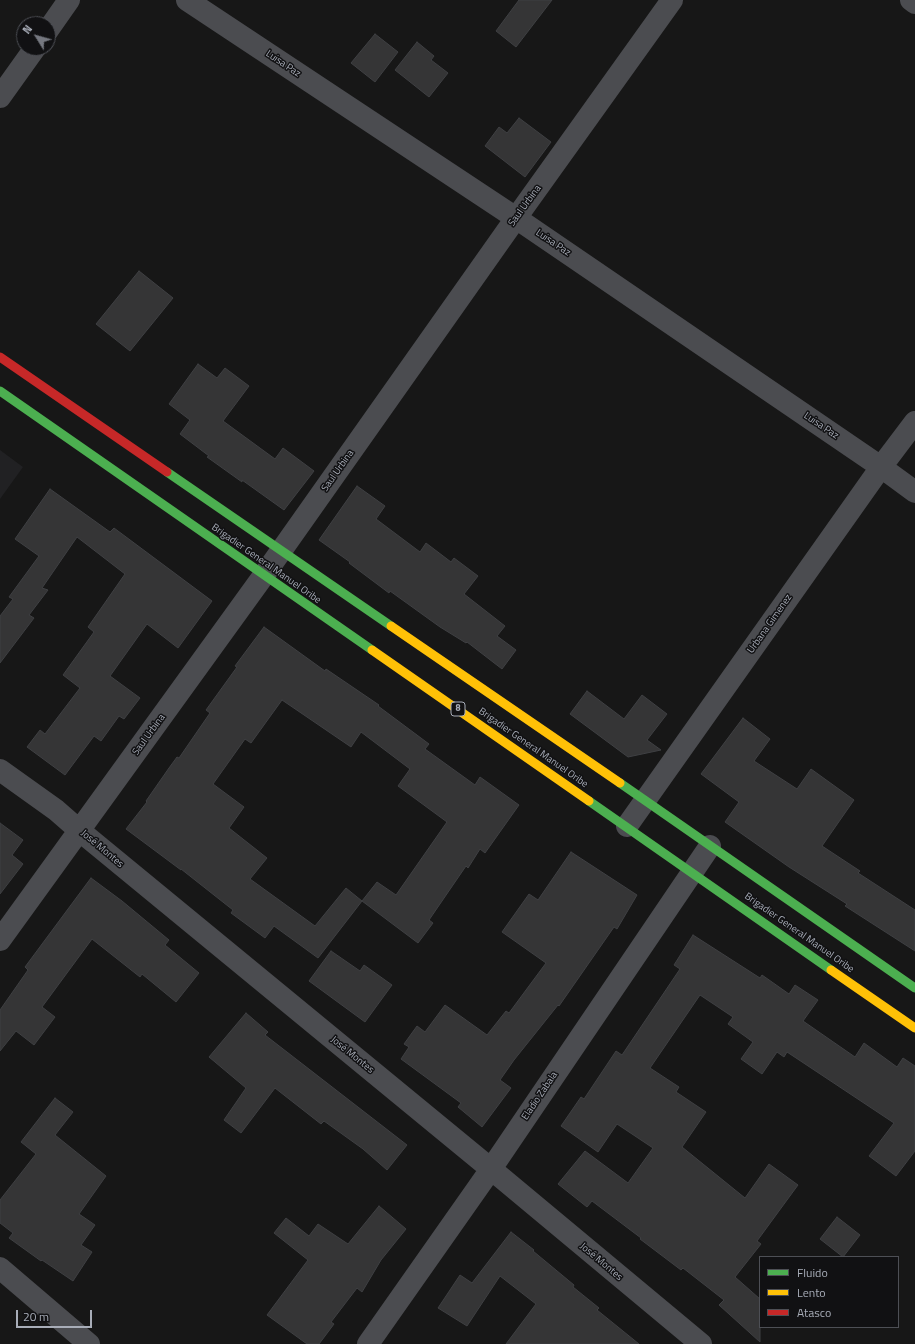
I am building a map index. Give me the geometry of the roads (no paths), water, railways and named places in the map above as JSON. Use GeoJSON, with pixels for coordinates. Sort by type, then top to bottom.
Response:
{"type":"FeatureCollection","features":[{"type":"Feature","properties":{"kind":"main road","name":"Brigadier General Manuel Oribe"},"geometry":{"type":"LineString","coordinates":[[0,357],[57,401],[162,473],[282,550],[915,988]]}},
{"type":"Feature","properties":{"kind":"main road","name":"Brigadier General Manuel Oribe"},"geometry":{"type":"LineString","coordinates":[[0,391],[45,418],[149,491],[264,575],[627,826],[915,1028]]}},
{"type":"Feature","properties":{"kind":"street"},"geometry":{"type":"LineString","coordinates":[[56,19],[69,0]]}},
{"type":"Feature","properties":{"kind":"street","name":"Luisa Paz"},"geometry":{"type":"LineString","coordinates":[[187,0],[516,218],[915,492]]}},
{"type":"Feature","properties":{"kind":"street","name":"Saul Urbina"},"geometry":{"type":"LineString","coordinates":[[0,940],[282,550],[671,0]]}},
{"type":"Feature","properties":{"kind":"street"},"geometry":{"type":"LineString","coordinates":[[911,0],[915,3]]}},
{"type":"Feature","properties":{"kind":"street"},"geometry":{"type":"LineString","coordinates":[[0,97],[29,56]]}},
{"type":"Feature","properties":{"kind":"street","name":"Urbana Gimenez"},"geometry":{"type":"LineString","coordinates":[[627,826],[915,422]]}},
{"type":"Feature","properties":{"kind":"street","name":"José Montes"},"geometry":{"type":"LineString","coordinates":[[0,770],[56,810],[701,1344]]}},
{"type":"Feature","properties":{"kind":"street","name":"Eladio Zabala"},"geometry":{"type":"LineString","coordinates":[[368,1344],[491,1169],[710,846]]}},
{"type":"Feature","properties":{"kind":"street"},"geometry":{"type":"LineString","coordinates":[[0,1268],[89,1344]]}}]}
